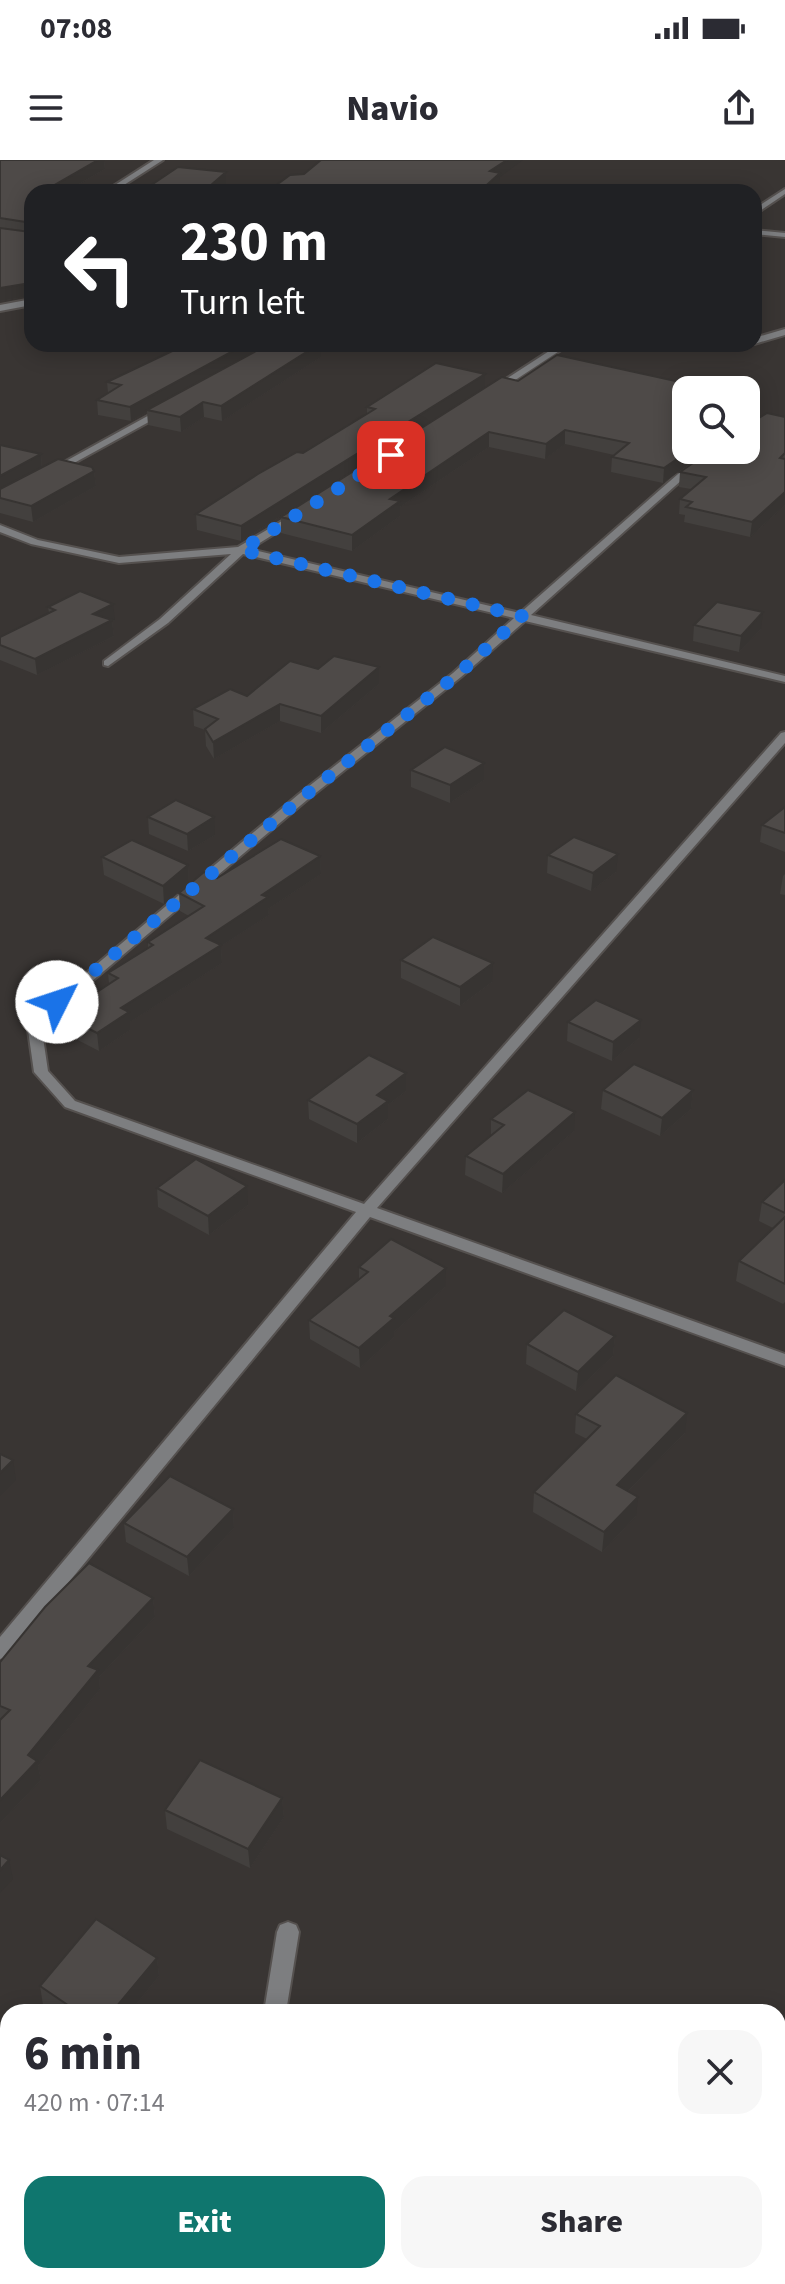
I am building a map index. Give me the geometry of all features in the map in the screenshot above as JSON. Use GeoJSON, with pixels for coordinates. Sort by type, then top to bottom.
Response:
{"type":"FeatureCollection","features":[{"type":"Feature","properties":{"kind":"street"},"geometry":{"type":"LineString","coordinates":[[121,184],[159,160]]}},
{"type":"Feature","properties":{"kind":"street"},"geometry":{"type":"LineString","coordinates":[[762,207],[785,191]]}},
{"type":"Feature","properties":{"kind":"street"},"geometry":{"type":"LineString","coordinates":[[762,233],[785,235]]}},
{"type":"Feature","properties":{"kind":"street"},"geometry":{"type":"LineString","coordinates":[[0,308],[24,304]]}},
{"type":"Feature","properties":{"kind":"street"},"geometry":{"type":"LineString","coordinates":[[762,339],[785,332]]}},
{"type":"Feature","properties":{"kind":"street"},"geometry":{"type":"LineString","coordinates":[[488,394],[554,352]]}},
{"type":"Feature","properties":{"kind":"street"},"geometry":{"type":"LineString","coordinates":[[41,478],[176,403]]}},
{"type":"Feature","properties":{"kind":"street"},"geometry":{"type":"LineString","coordinates":[[699,464],[681,476],[457,675],[291,807],[34,1023],[41,1072],[70,1104],[785,1360]]}},
{"type":"Feature","properties":{"kind":"street"},"geometry":{"type":"LineString","coordinates":[[108,663],[164,621],[241,550],[306,509]]}},
{"type":"Feature","properties":{"kind":"street"},"geometry":{"type":"LineString","coordinates":[[0,528],[35,542],[119,560],[241,550],[785,679]]}},
{"type":"Feature","properties":{"kind":"street"},"geometry":{"type":"LineString","coordinates":[[0,1651],[366,1211],[785,736]]}},
{"type":"Feature","properties":{"kind":"street"},"geometry":{"type":"LineString","coordinates":[[276,2004],[288,1932]]}},
{"type":"Feature","properties":{"kind":"building"},"geometry":{"type":"Polygon","coordinates":[[[0,160],[98,160],[56,184],[24,184],[24,222],[0,218],[0,160]]]}},
{"type":"Feature","properties":{"kind":"building"},"geometry":{"type":"Polygon","coordinates":[[[321,160],[507,160],[490,171],[500,173],[488,184],[278,184],[290,175],[304,174],[321,160]]]}},
{"type":"Feature","properties":{"kind":"building"},"geometry":{"type":"Polygon","coordinates":[[[178,167],[226,172],[212,184],[153,184],[178,167]]]}},
{"type":"Feature","properties":{"kind":"building"},"geometry":{"type":"Polygon","coordinates":[[[0,228],[24,231],[24,284],[0,288],[0,228]]]}},
{"type":"Feature","properties":{"kind":"building"},"geometry":{"type":"Polygon","coordinates":[[[170,352],[231,352],[130,407],[97,400],[121,385],[107,382],[170,352]]]}},
{"type":"Feature","properties":{"kind":"building"},"geometry":{"type":"Polygon","coordinates":[[[254,352],[306,352],[221,406],[203,402],[180,417],[147,410],[254,352]]]}},
{"type":"Feature","properties":{"kind":"building"},"geometry":{"type":"Polygon","coordinates":[[[557,355],[672,380],[672,462],[664,468],[612,457],[629,443],[565,430],[546,444],[489,432],[390,499],[400,501],[352,535],[281,517],[502,377],[518,381],[557,355]]]}},
{"type":"Feature","properties":{"kind":"building"},"geometry":{"type":"Polygon","coordinates":[[[436,363],[485,374],[241,526],[196,514],[258,474],[297,452],[303,453],[375,409],[367,407],[436,363]]]}},
{"type":"Feature","properties":{"kind":"building"},"geometry":{"type":"Polygon","coordinates":[[[767,413],[785,417],[785,453],[780,458],[785,459],[785,492],[752,522],[686,507],[692,502],[680,499],[706,477],[680,472],[692,464],[760,464],[760,417],[767,413]]]}},
{"type":"Feature","properties":{"kind":"building"},"geometry":{"type":"Polygon","coordinates":[[[0,445],[41,454],[0,476],[0,445]]]}},
{"type":"Feature","properties":{"kind":"building"},"geometry":{"type":"Polygon","coordinates":[[[58,459],[92,467],[94,471],[31,506],[0,498],[0,489],[58,459]]]}},
{"type":"Feature","properties":{"kind":"building"},"geometry":{"type":"Polygon","coordinates":[[[80,591],[113,604],[93,614],[112,620],[35,659],[0,645],[0,637],[55,610],[48,607],[80,591]]]}},
{"type":"Feature","properties":{"kind":"building"},"geometry":{"type":"Polygon","coordinates":[[[717,602],[763,612],[741,636],[694,625],[717,602]]]}},
{"type":"Feature","properties":{"kind":"building"},"geometry":{"type":"Polygon","coordinates":[[[334,656],[379,667],[321,716],[280,704],[213,742],[205,729],[218,719],[193,709],[230,689],[247,696],[290,661],[318,669],[334,656]]]}},
{"type":"Feature","properties":{"kind":"building"},"geometry":{"type":"Polygon","coordinates":[[[445,747],[484,763],[450,785],[411,770],[445,747]]]}},
{"type":"Feature","properties":{"kind":"building"},"geometry":{"type":"Polygon","coordinates":[[[176,800],[214,817],[187,834],[148,817],[176,800]]]}},
{"type":"Feature","properties":{"kind":"building"},"geometry":{"type":"Polygon","coordinates":[[[785,807],[785,833],[762,825],[785,807]]]}},
{"type":"Feature","properties":{"kind":"building"},"geometry":{"type":"Polygon","coordinates":[[[574,837],[618,854],[593,873],[548,855],[574,837]]]}},
{"type":"Feature","properties":{"kind":"building"},"geometry":{"type":"Polygon","coordinates":[[[281,839],[320,856],[262,895],[268,897],[206,938],[221,945],[121,1008],[129,1012],[97,1033],[62,1015],[118,978],[108,973],[153,945],[148,942],[204,906],[179,893],[204,872],[217,878],[281,839]]]}},
{"type":"Feature","properties":{"kind":"building"},"geometry":{"type":"Polygon","coordinates":[[[132,840],[188,865],[163,886],[102,857],[132,840]]]}},
{"type":"Feature","properties":{"kind":"building"},"geometry":{"type":"Polygon","coordinates":[[[433,937],[493,963],[460,987],[401,960],[433,937]]]}},
{"type":"Feature","properties":{"kind":"building"},"geometry":{"type":"Polygon","coordinates":[[[596,1000],[641,1020],[613,1042],[568,1022],[596,1000]]]}},
{"type":"Feature","properties":{"kind":"building"},"geometry":{"type":"Polygon","coordinates":[[[369,1055],[406,1073],[377,1095],[388,1101],[357,1124],[308,1100],[369,1055]]]}},
{"type":"Feature","properties":{"kind":"building"},"geometry":{"type":"Polygon","coordinates":[[[634,1064],[693,1090],[662,1118],[603,1090],[634,1064]]]}},
{"type":"Feature","properties":{"kind":"building"},"geometry":{"type":"Polygon","coordinates":[[[528,1090],[575,1112],[503,1174],[466,1156],[504,1125],[491,1119],[528,1090]]]}},
{"type":"Feature","properties":{"kind":"building"},"geometry":{"type":"Polygon","coordinates":[[[196,1159],[247,1186],[208,1216],[157,1188],[196,1159]]]}},
{"type":"Feature","properties":{"kind":"building"},"geometry":{"type":"Polygon","coordinates":[[[785,1180],[785,1213],[762,1202],[785,1180]]]}},
{"type":"Feature","properties":{"kind":"building"},"geometry":{"type":"Polygon","coordinates":[[[785,1217],[785,1284],[739,1261],[785,1217]]]}},
{"type":"Feature","properties":{"kind":"building"},"geometry":{"type":"Polygon","coordinates":[[[391,1239],[446,1268],[390,1316],[394,1318],[359,1348],[309,1320],[368,1272],[359,1267],[391,1239]]]}},
{"type":"Feature","properties":{"kind":"building"},"geometry":{"type":"Polygon","coordinates":[[[564,1310],[615,1336],[578,1372],[527,1344],[564,1310]]]}},
{"type":"Feature","properties":{"kind":"building"},"geometry":{"type":"Polygon","coordinates":[[[616,1375],[687,1413],[617,1485],[638,1497],[604,1532],[534,1492],[600,1426],[576,1414],[616,1375]]]}},
{"type":"Feature","properties":{"kind":"building"},"geometry":{"type":"Polygon","coordinates":[[[0,1454],[13,1460],[0,1473],[0,1454]]]}},
{"type":"Feature","properties":{"kind":"building"},"geometry":{"type":"Polygon","coordinates":[[[170,1476],[233,1509],[187,1557],[124,1523],[170,1476]]]}},
{"type":"Feature","properties":{"kind":"building"},"geometry":{"type":"Polygon","coordinates":[[[89,1563],[153,1598],[88,1666],[98,1670],[28,1755],[37,1761],[0,1800],[0,1720],[10,1710],[0,1706],[0,1662],[45,1607],[89,1563]]]}},
{"type":"Feature","properties":{"kind":"building"},"geometry":{"type":"Polygon","coordinates":[[[200,1760],[282,1798],[248,1849],[165,1810],[200,1760]]]}},
{"type":"Feature","properties":{"kind":"building"},"geometry":{"type":"Polygon","coordinates":[[[0,1855],[9,1860],[0,1870],[0,1855]]]}},
{"type":"Feature","properties":{"kind":"building"},"geometry":{"type":"Polygon","coordinates":[[[96,1919],[157,1958],[119,2004],[66,2004],[40,1986],[96,1919]]]}},
{"type":"Feature","properties":{"kind":"route"},"geometry":{"type":"LineString","coordinates":[[57,1002],[303,797],[457,675],[522,616],[241,550],[391,455]]}}]}
